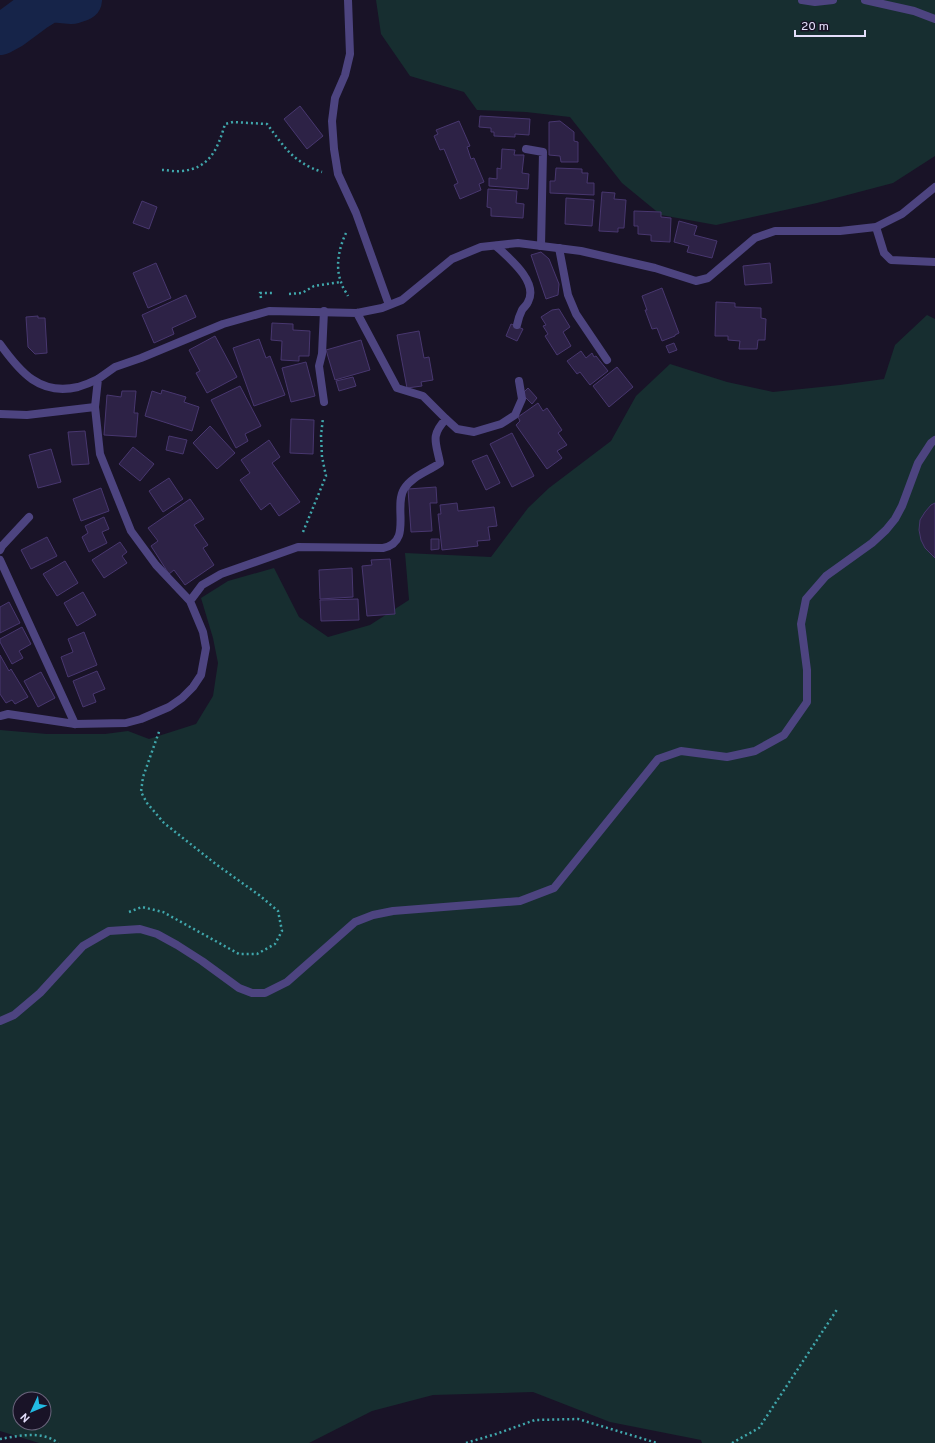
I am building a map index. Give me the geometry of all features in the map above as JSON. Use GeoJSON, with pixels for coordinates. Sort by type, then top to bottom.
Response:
{"type":"FeatureCollection","features":[{"type":"Feature","properties":{"kind":"street"},"geometry":{"type":"LineString","coordinates":[[348,0],[350,54],[345,75],[335,98],[332,121],[334,149],[338,174],[356,213],[389,305]]}},
{"type":"Feature","properties":{"kind":"street"},"geometry":{"type":"LineString","coordinates":[[802,0],[815,2],[833,0]]}},
{"type":"Feature","properties":{"kind":"street"},"geometry":{"type":"LineString","coordinates":[[865,0],[914,11],[935,19]]}},
{"type":"Feature","properties":{"kind":"street"},"geometry":{"type":"LineString","coordinates":[[526,149],[543,152],[541,246]]}},
{"type":"Feature","properties":{"kind":"street"},"geometry":{"type":"LineString","coordinates":[[0,344],[24,374],[40,384],[52,388],[64,389],[78,387],[98,379],[115,367],[141,358],[223,324],[269,311],[357,313],[382,308],[402,300],[452,259],[481,248],[518,243],[581,251],[655,268],[696,281],[708,278],[755,238],[775,231],[840,230],[876,227],[902,214],[935,187]]}},
{"type":"Feature","properties":{"kind":"street"},"geometry":{"type":"LineString","coordinates":[[876,227],[884,253],[891,260],[935,262]]}},
{"type":"Feature","properties":{"kind":"street"},"geometry":{"type":"LineString","coordinates":[[496,246],[514,263],[527,280],[531,291],[528,302],[522,310],[517,324]]}},
{"type":"Feature","properties":{"kind":"street"},"geometry":{"type":"LineString","coordinates":[[559,248],[568,296],[576,314],[607,360]]}},
{"type":"Feature","properties":{"kind":"street"},"geometry":{"type":"LineString","coordinates":[[324,312],[322,354],[319,366],[324,402]]}},
{"type":"Feature","properties":{"kind":"street"},"geometry":{"type":"LineString","coordinates":[[357,313],[396,388],[423,396],[457,429],[474,432],[501,424],[515,415],[522,399],[519,381]]}},
{"type":"Feature","properties":{"kind":"street"},"geometry":{"type":"LineString","coordinates":[[0,716],[8,714],[75,724],[126,723],[141,719],[170,707],[193,687],[200,675],[206,648],[202,632],[190,601],[156,565],[131,531],[100,454],[95,407],[98,379]]}},
{"type":"Feature","properties":{"kind":"street"},"geometry":{"type":"LineString","coordinates":[[0,414],[26,416],[95,407]]}},
{"type":"Feature","properties":{"kind":"street"},"geometry":{"type":"LineString","coordinates":[[190,601],[202,585],[221,574],[298,547],[389,547],[396,541],[400,531],[401,498],[404,489],[413,479],[440,463],[435,434],[446,419]]}},
{"type":"Feature","properties":{"kind":"street"},"geometry":{"type":"LineString","coordinates":[[0,1021],[14,1015],[40,993],[83,946],[109,930],[140,929],[158,934],[202,961],[238,988],[252,992],[264,992],[287,982],[355,922],[373,915],[393,911],[520,901],[554,888],[658,759],[680,751],[727,757],[755,750],[784,735],[808,702],[807,670],[801,624],[806,599],[826,576],[872,543],[895,519],[902,506],[918,463],[930,443],[935,440]]}},
{"type":"Feature","properties":{"kind":"street"},"geometry":{"type":"LineString","coordinates":[[0,550],[2,546],[29,518]]}},
{"type":"Feature","properties":{"kind":"street"},"geometry":{"type":"LineString","coordinates":[[0,560],[75,724]]}},
{"type":"Feature","properties":{"kind":"path"},"geometry":{"type":"LineString","coordinates":[[162,170],[182,171],[200,166],[212,156],[220,143],[225,124],[233,122],[267,124],[287,151],[297,160],[310,168],[325,173],[338,174]]}},
{"type":"Feature","properties":{"kind":"path"},"geometry":{"type":"LineString","coordinates":[[356,213],[340,245],[338,262],[341,282],[357,313]]}},
{"type":"Feature","properties":{"kind":"path"},"geometry":{"type":"LineString","coordinates":[[286,294],[302,293],[314,286],[341,282]]}},
{"type":"Feature","properties":{"kind":"path"},"geometry":{"type":"LineString","coordinates":[[262,313],[260,293],[273,293]]}},
{"type":"Feature","properties":{"kind":"path"},"geometry":{"type":"LineString","coordinates":[[298,547],[326,476],[321,434],[324,402]]}},
{"type":"Feature","properties":{"kind":"path"},"geometry":{"type":"LineString","coordinates":[[113,930],[128,913],[142,907],[163,912],[239,954],[257,954],[275,944],[282,931],[278,911],[169,827],[146,803],[140,792],[143,777],[160,729],[156,713]]}},
{"type":"Feature","properties":{"kind":"path"},"geometry":{"type":"LineString","coordinates":[[732,1443],[759,1428],[838,1308]]}},
{"type":"Feature","properties":{"kind":"path"},"geometry":{"type":"LineString","coordinates":[[466,1443],[535,1420],[578,1419],[657,1443]]}},
{"type":"Feature","properties":{"kind":"path"},"geometry":{"type":"LineString","coordinates":[[0,1439],[33,1435],[54,1440],[58,1443]]}},
{"type":"Feature","properties":{"kind":"green space"},"geometry":{"type":"Polygon","coordinates":[[[376,0],[935,0],[935,156],[893,183],[817,203],[716,225],[661,215],[622,183],[570,117],[526,112],[477,110],[464,92],[410,76],[381,34],[376,0]]]}},
{"type":"Feature","properties":{"kind":"green space"},"geometry":{"type":"Polygon","coordinates":[[[927,315],[935,319],[935,1443],[702,1443],[701,1440],[610,1422],[533,1392],[433,1395],[372,1411],[309,1443],[39,1443],[0,1431],[0,730],[47,734],[105,734],[128,731],[149,739],[196,724],[213,696],[218,663],[213,638],[201,598],[228,581],[274,568],[299,617],[328,637],[370,625],[409,600],[405,553],[491,557],[528,508],[549,488],[611,441],[636,396],[670,364],[727,382],[773,392],[884,379],[895,345],[927,315]]]}},
{"type":"Feature","properties":{"kind":"building"},"geometry":{"type":"Polygon","coordinates":[[[300,106],[323,136],[307,149],[284,119],[300,106]]]}},
{"type":"Feature","properties":{"kind":"building"},"geometry":{"type":"Polygon","coordinates":[[[480,116],[530,119],[529,135],[515,134],[515,137],[494,136],[494,132],[491,132],[491,128],[479,127],[480,116]]]}},
{"type":"Feature","properties":{"kind":"building"},"geometry":{"type":"Polygon","coordinates":[[[459,121],[470,146],[467,147],[471,159],[474,158],[484,182],[479,184],[481,190],[460,199],[454,185],[458,183],[444,149],[440,150],[434,136],[438,134],[436,130],[459,121]]]}},
{"type":"Feature","properties":{"kind":"building"},"geometry":{"type":"Polygon","coordinates":[[[560,121],[574,132],[574,141],[578,142],[578,162],[561,162],[560,156],[549,155],[549,122],[560,121]]]}},
{"type":"Feature","properties":{"kind":"building"},"geometry":{"type":"Polygon","coordinates":[[[502,149],[515,150],[514,155],[524,155],[522,173],[529,174],[528,189],[489,186],[489,178],[497,179],[497,168],[501,169],[502,149]]]}},
{"type":"Feature","properties":{"kind":"building"},"geometry":{"type":"Polygon","coordinates":[[[556,168],[582,169],[582,173],[588,173],[587,183],[594,183],[594,195],[550,193],[550,181],[555,181],[556,168]]]}},
{"type":"Feature","properties":{"kind":"building"},"geometry":{"type":"Polygon","coordinates":[[[488,189],[517,191],[516,203],[524,204],[523,218],[491,216],[491,208],[487,207],[488,189]]]}},
{"type":"Feature","properties":{"kind":"building"},"geometry":{"type":"Polygon","coordinates":[[[602,192],[615,193],[614,199],[626,200],[624,228],[618,228],[618,232],[599,231],[602,192]]]}},
{"type":"Feature","properties":{"kind":"building"},"geometry":{"type":"Polygon","coordinates":[[[566,198],[594,200],[592,226],[565,224],[566,198]]]}},
{"type":"Feature","properties":{"kind":"building"},"geometry":{"type":"Polygon","coordinates":[[[142,201],[157,207],[149,229],[133,223],[142,201]]]}},
{"type":"Feature","properties":{"kind":"building"},"geometry":{"type":"Polygon","coordinates":[[[634,211],[661,212],[661,217],[671,218],[670,242],[651,241],[651,235],[638,234],[638,226],[634,226],[634,211]]]}},
{"type":"Feature","properties":{"kind":"building"},"geometry":{"type":"Polygon","coordinates":[[[679,221],[697,226],[694,235],[717,241],[712,258],[687,252],[689,246],[674,242],[679,221]]]}},
{"type":"Feature","properties":{"kind":"building"},"geometry":{"type":"Polygon","coordinates":[[[541,252],[549,259],[559,284],[558,295],[546,299],[531,255],[541,252]]]}},
{"type":"Feature","properties":{"kind":"building"},"geometry":{"type":"Polygon","coordinates":[[[156,263],[171,298],[148,308],[133,273],[156,263]]]}},
{"type":"Feature","properties":{"kind":"building"},"geometry":{"type":"Polygon","coordinates":[[[770,263],[772,283],[745,285],[743,266],[770,263]]]}},
{"type":"Feature","properties":{"kind":"building"},"geometry":{"type":"Polygon","coordinates":[[[662,288],[679,333],[662,341],[657,328],[652,329],[642,296],[662,288]]]}},
{"type":"Feature","properties":{"kind":"building"},"geometry":{"type":"Polygon","coordinates":[[[186,295],[196,317],[172,328],[174,334],[154,343],[142,315],[186,295]]]}},
{"type":"Feature","properties":{"kind":"building"},"geometry":{"type":"Polygon","coordinates":[[[716,302],[735,303],[735,307],[761,308],[761,318],[766,319],[765,340],[758,340],[757,349],[739,349],[740,341],[728,340],[728,336],[715,336],[716,302]]]}},
{"type":"Feature","properties":{"kind":"building"},"geometry":{"type":"Polygon","coordinates":[[[559,309],[570,327],[563,332],[571,346],[557,355],[545,336],[548,334],[543,326],[546,325],[541,317],[552,310],[559,309]]]}},
{"type":"Feature","properties":{"kind":"building"},"geometry":{"type":"Polygon","coordinates":[[[38,316],[38,318],[45,318],[47,353],[35,354],[28,347],[26,317],[38,316]]]}},
{"type":"Feature","properties":{"kind":"building"},"geometry":{"type":"Polygon","coordinates":[[[272,323],[293,324],[293,330],[310,331],[309,356],[299,356],[299,361],[281,360],[282,341],[271,340],[272,323]]]}},
{"type":"Feature","properties":{"kind":"building"},"geometry":{"type":"Polygon","coordinates":[[[511,324],[523,329],[517,341],[506,336],[511,324]]]}},
{"type":"Feature","properties":{"kind":"building"},"geometry":{"type":"Polygon","coordinates":[[[419,331],[424,358],[429,357],[433,380],[421,382],[422,386],[407,388],[397,335],[419,331]]]}},
{"type":"Feature","properties":{"kind":"building"},"geometry":{"type":"Polygon","coordinates":[[[215,336],[237,377],[207,393],[196,373],[200,371],[189,350],[215,336]]]}},
{"type":"Feature","properties":{"kind":"building"},"geometry":{"type":"Polygon","coordinates":[[[259,339],[266,358],[270,356],[285,395],[254,406],[233,348],[259,339]]]}},
{"type":"Feature","properties":{"kind":"building"},"geometry":{"type":"Polygon","coordinates":[[[361,340],[370,370],[335,380],[326,350],[361,340]]]}},
{"type":"Feature","properties":{"kind":"building"},"geometry":{"type":"Polygon","coordinates":[[[674,343],[677,350],[669,353],[666,346],[674,343]]]}},
{"type":"Feature","properties":{"kind":"building"},"geometry":{"type":"Polygon","coordinates":[[[581,351],[586,358],[592,353],[608,371],[590,385],[580,372],[577,374],[567,361],[581,351]]]}},
{"type":"Feature","properties":{"kind":"building"},"geometry":{"type":"Polygon","coordinates":[[[306,362],[315,396],[291,402],[282,368],[306,362]]]}},
{"type":"Feature","properties":{"kind":"building"},"geometry":{"type":"Polygon","coordinates":[[[617,367],[633,387],[609,407],[593,386],[617,367]]]}},
{"type":"Feature","properties":{"kind":"building"},"geometry":{"type":"Polygon","coordinates":[[[353,377],[356,386],[339,391],[336,381],[353,377]]]}},
{"type":"Feature","properties":{"kind":"building"},"geometry":{"type":"Polygon","coordinates":[[[240,386],[261,426],[245,434],[248,441],[236,448],[211,400],[240,386]]]}},
{"type":"Feature","properties":{"kind":"building"},"geometry":{"type":"Polygon","coordinates":[[[528,388],[537,398],[532,404],[522,394],[528,388]]]}},
{"type":"Feature","properties":{"kind":"building"},"geometry":{"type":"Polygon","coordinates":[[[162,390],[186,397],[184,402],[199,407],[192,431],[145,416],[152,391],[161,394],[162,390]]]}},
{"type":"Feature","properties":{"kind":"building"},"geometry":{"type":"Polygon","coordinates":[[[122,391],[136,391],[134,413],[138,413],[136,437],[104,435],[107,395],[121,397],[122,391]]]}},
{"type":"Feature","properties":{"kind":"building"},"geometry":{"type":"Polygon","coordinates":[[[538,403],[543,411],[547,408],[562,430],[558,433],[567,445],[557,451],[562,458],[547,469],[516,425],[520,421],[518,417],[538,403]]]}},
{"type":"Feature","properties":{"kind":"building"},"geometry":{"type":"Polygon","coordinates":[[[291,419],[314,420],[313,454],[290,453],[291,419]]]}},
{"type":"Feature","properties":{"kind":"building"},"geometry":{"type":"Polygon","coordinates":[[[210,426],[235,453],[217,469],[193,443],[210,426]]]}},
{"type":"Feature","properties":{"kind":"building"},"geometry":{"type":"Polygon","coordinates":[[[85,431],[89,464],[72,465],[68,432],[85,431]]]}},
{"type":"Feature","properties":{"kind":"building"},"geometry":{"type":"Polygon","coordinates":[[[512,433],[534,476],[512,487],[490,444],[512,433]]]}},
{"type":"Feature","properties":{"kind":"building"},"geometry":{"type":"Polygon","coordinates":[[[169,436],[187,440],[183,454],[166,450],[169,436]]]}},
{"type":"Feature","properties":{"kind":"building"},"geometry":{"type":"Polygon","coordinates":[[[269,440],[280,457],[272,463],[300,502],[279,516],[270,503],[261,510],[240,480],[250,473],[241,460],[269,440]]]}},
{"type":"Feature","properties":{"kind":"building"},"geometry":{"type":"Polygon","coordinates":[[[133,447],[154,464],[140,481],[119,464],[133,447]]]}},
{"type":"Feature","properties":{"kind":"building"},"geometry":{"type":"Polygon","coordinates":[[[51,449],[61,482],[38,488],[29,455],[51,449]]]}},
{"type":"Feature","properties":{"kind":"building"},"geometry":{"type":"Polygon","coordinates":[[[487,455],[500,483],[486,490],[472,461],[487,455]]]}},
{"type":"Feature","properties":{"kind":"building"},"geometry":{"type":"Polygon","coordinates":[[[169,478],[183,499],[163,512],[149,491],[169,478]]]}},
{"type":"Feature","properties":{"kind":"building"},"geometry":{"type":"Polygon","coordinates":[[[436,487],[437,503],[430,503],[432,531],[411,532],[408,489],[436,487]]]}},
{"type":"Feature","properties":{"kind":"building"},"geometry":{"type":"Polygon","coordinates":[[[101,488],[109,511],[81,521],[73,499],[101,488]]]}},
{"type":"Feature","properties":{"kind":"building"},"geometry":{"type":"Polygon","coordinates":[[[190,499],[204,519],[194,525],[208,545],[203,548],[214,565],[185,585],[174,570],[169,574],[151,546],[158,541],[148,528],[190,499]]]}},
{"type":"Feature","properties":{"kind":"building"},"geometry":{"type":"Polygon","coordinates":[[[457,503],[458,511],[494,507],[497,526],[488,527],[490,540],[477,541],[478,546],[442,550],[438,514],[441,514],[440,505],[457,503]]]}},
{"type":"Feature","properties":{"kind":"building"},"geometry":{"type":"Polygon","coordinates":[[[935,503],[935,558],[925,548],[921,540],[919,530],[920,520],[931,505],[935,503]]]}},
{"type":"Feature","properties":{"kind":"building"},"geometry":{"type":"Polygon","coordinates":[[[104,517],[109,529],[102,532],[107,543],[89,552],[82,537],[88,533],[85,526],[104,517]]]}},
{"type":"Feature","properties":{"kind":"building"},"geometry":{"type":"Polygon","coordinates":[[[47,537],[57,556],[31,569],[21,550],[47,537]]]}},
{"type":"Feature","properties":{"kind":"building"},"geometry":{"type":"Polygon","coordinates":[[[431,539],[439,539],[439,549],[431,550],[431,539]]]}},
{"type":"Feature","properties":{"kind":"building"},"geometry":{"type":"Polygon","coordinates":[[[120,542],[127,552],[122,556],[127,563],[104,578],[92,560],[120,542]]]}},
{"type":"Feature","properties":{"kind":"building"},"geometry":{"type":"Polygon","coordinates":[[[390,559],[395,614],[367,616],[362,566],[372,565],[371,560],[390,559]]]}},
{"type":"Feature","properties":{"kind":"building"},"geometry":{"type":"Polygon","coordinates":[[[65,561],[78,583],[57,596],[43,574],[65,561]]]}},
{"type":"Feature","properties":{"kind":"building"},"geometry":{"type":"Polygon","coordinates":[[[352,568],[353,597],[320,599],[319,570],[352,568]]]}},
{"type":"Feature","properties":{"kind":"building"},"geometry":{"type":"Polygon","coordinates":[[[83,592],[96,615],[77,626],[64,603],[83,592]]]}},
{"type":"Feature","properties":{"kind":"building"},"geometry":{"type":"Polygon","coordinates":[[[358,599],[359,620],[321,621],[320,600],[358,599]]]}},
{"type":"Feature","properties":{"kind":"building"},"geometry":{"type":"Polygon","coordinates":[[[9,602],[20,623],[0,633],[0,607],[9,602]]]}},
{"type":"Feature","properties":{"kind":"building"},"geometry":{"type":"Polygon","coordinates":[[[22,627],[31,644],[19,651],[23,658],[12,664],[0,642],[0,639],[22,627]]]}},
{"type":"Feature","properties":{"kind":"building"},"geometry":{"type":"Polygon","coordinates":[[[84,632],[97,665],[68,677],[61,657],[73,652],[68,639],[84,632]]]}},
{"type":"Feature","properties":{"kind":"building"},"geometry":{"type":"Polygon","coordinates":[[[0,655],[9,671],[11,669],[28,697],[15,704],[12,700],[6,703],[0,694],[0,655]]]}},
{"type":"Feature","properties":{"kind":"building"},"geometry":{"type":"Polygon","coordinates":[[[97,671],[105,689],[93,694],[96,702],[83,707],[73,681],[97,671]]]}},
{"type":"Feature","properties":{"kind":"building"},"geometry":{"type":"Polygon","coordinates":[[[41,672],[55,698],[38,707],[24,681],[41,672]]]}},
{"type":"Feature","properties":{"kind":"waterway"},"geometry":{"type":"LineString","coordinates":[[0,34],[50,1],[72,3],[81,0]]}}]}
